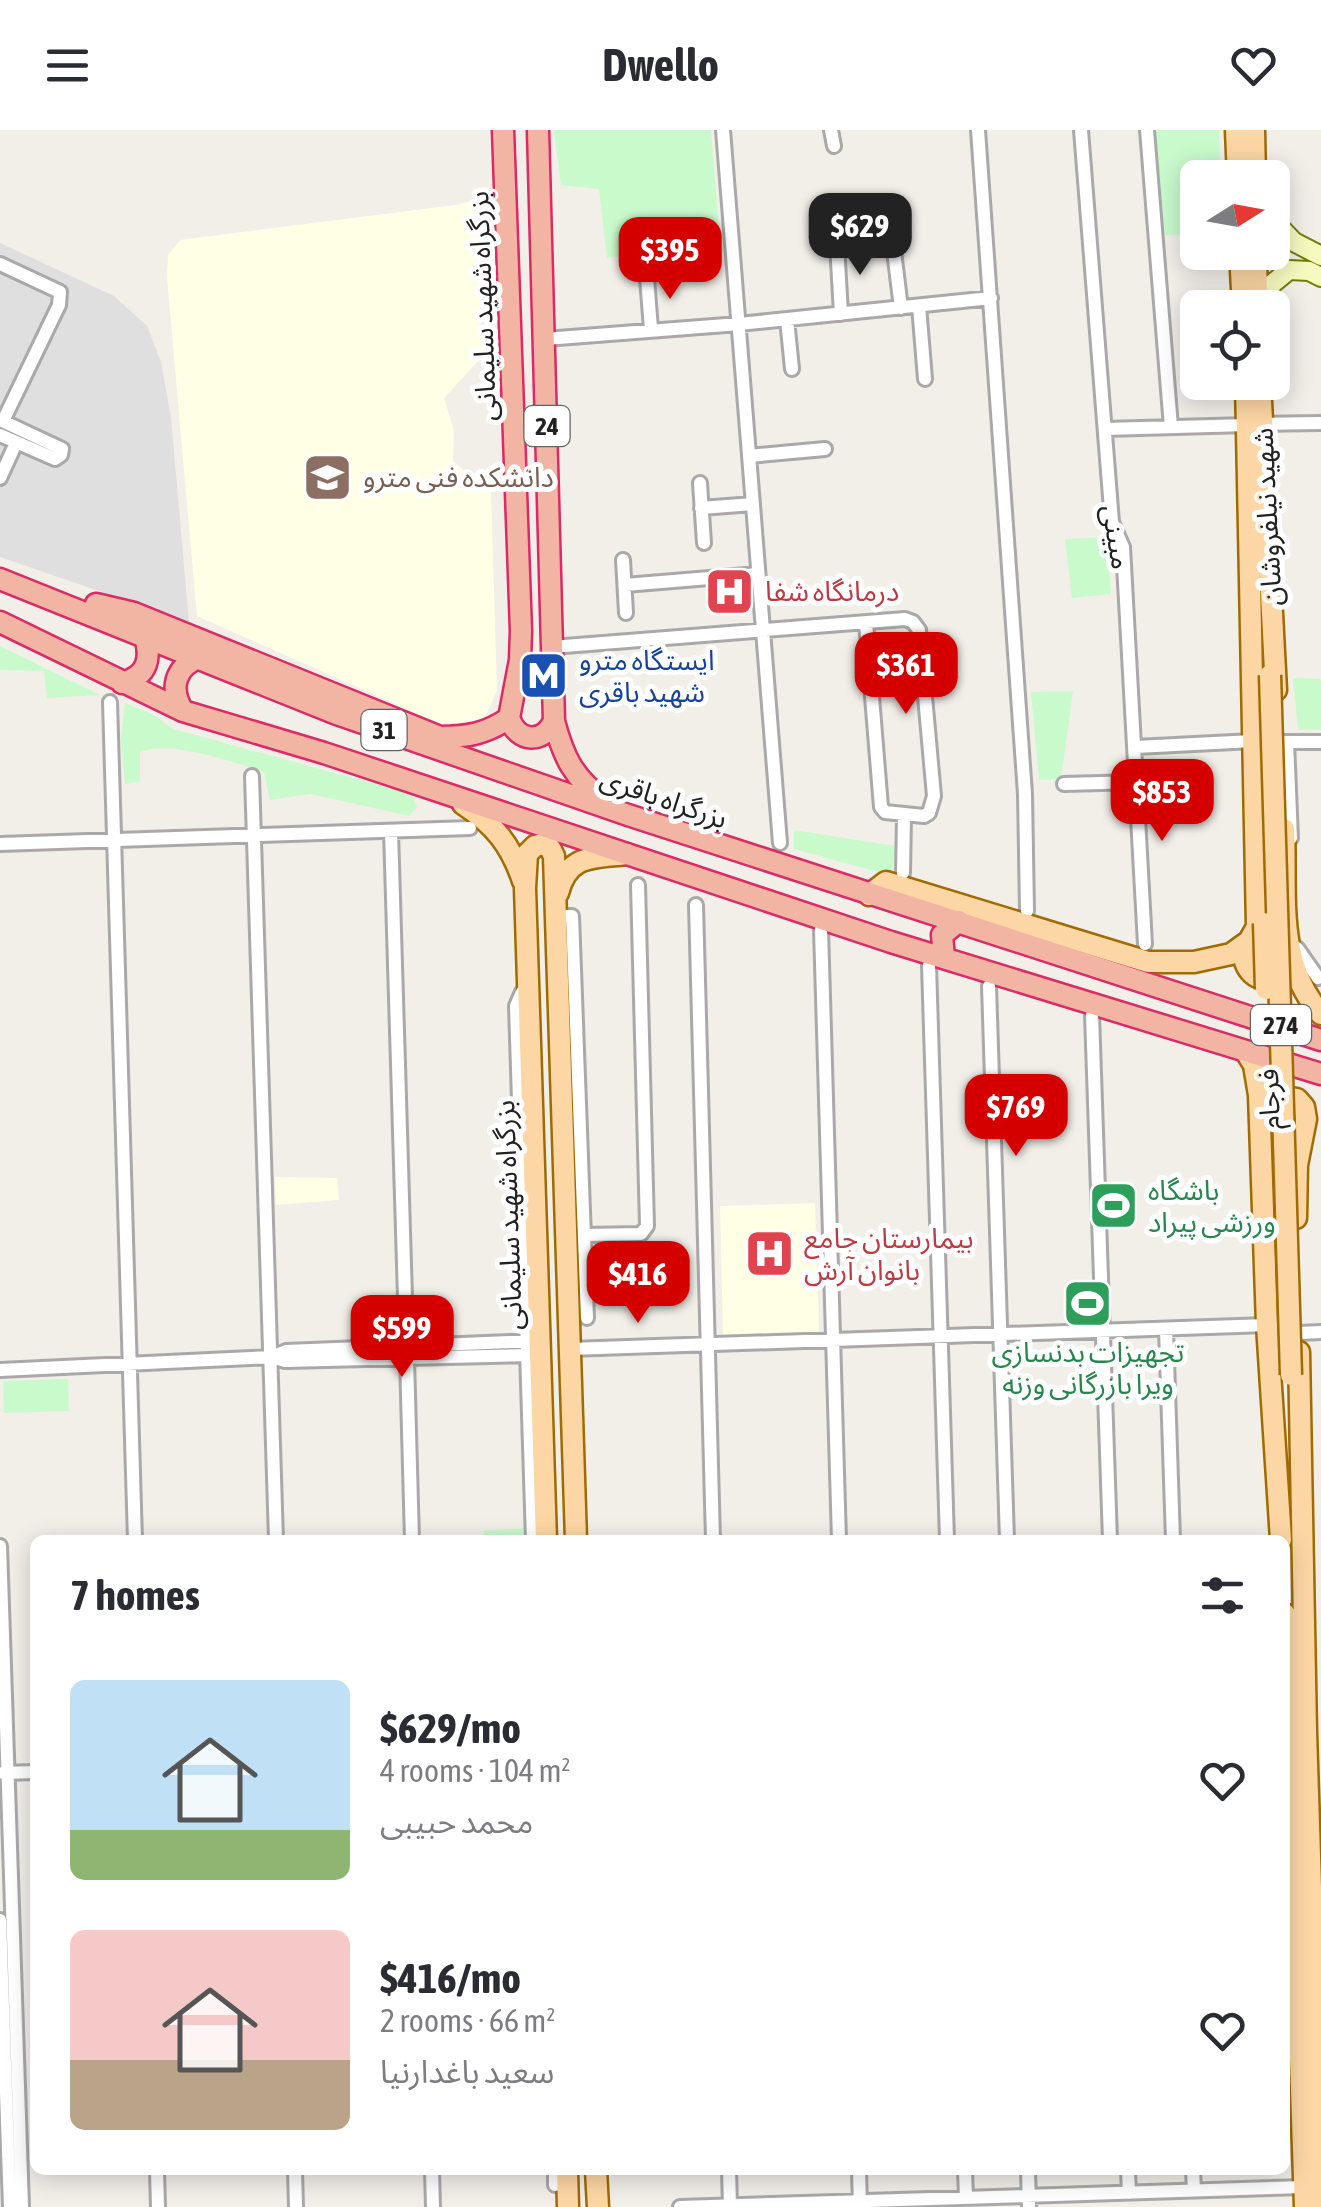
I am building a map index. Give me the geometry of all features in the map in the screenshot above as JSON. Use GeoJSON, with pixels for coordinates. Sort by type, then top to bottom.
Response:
{"type":"FeatureCollection","features":[{"type":"Feature","properties":{"kind":"highway","name":"بزرگراه شهید سلیمانی"},"geometry":{"type":"LineString","coordinates":[[503,130],[521,631],[509,718]]}},
{"type":"Feature","properties":{"kind":"highway","name":"24"},"geometry":{"type":"LineString","coordinates":[[538,130],[554,721],[562,753],[572,772],[592,792],[628,815]]}},
{"type":"Feature","properties":{"kind":"highway","name":"بزرگراه باقری"},"geometry":{"type":"LineString","coordinates":[[0,579],[334,713],[869,895],[959,920],[1321,1040]]}},
{"type":"Feature","properties":{"kind":"highway"},"geometry":{"type":"LineString","coordinates":[[30,591],[134,612],[440,737],[467,737],[492,730],[509,718],[516,732],[530,738],[546,734],[554,721]]}},
{"type":"Feature","properties":{"kind":"highway","name":"31"},"geometry":{"type":"LineString","coordinates":[[0,622],[122,684],[183,710],[891,942],[937,962],[1321,1074]]}},
{"type":"Feature","properties":{"kind":"highway"},"geometry":{"type":"LineString","coordinates":[[122,684],[144,671],[149,659],[144,634]]}},
{"type":"Feature","properties":{"kind":"highway"},"geometry":{"type":"LineString","coordinates":[[183,710],[174,690],[176,679],[189,661],[200,657]]}},
{"type":"Feature","properties":{"kind":"highway"},"geometry":{"type":"LineString","coordinates":[[891,942],[904,934],[907,927],[903,905]]}},
{"type":"Feature","properties":{"kind":"highway"},"geometry":{"type":"LineString","coordinates":[[937,962],[942,935],[959,920]]}},
{"type":"Feature","properties":{"kind":"main road"},"geometry":{"type":"LineString","coordinates":[[1236,130],[1237,160]]}},
{"type":"Feature","properties":{"kind":"main road"},"geometry":{"type":"LineString","coordinates":[[1290,238],[1321,256]]}},
{"type":"Feature","properties":{"kind":"main road"},"geometry":{"type":"LineString","coordinates":[[1268,290],[1289,270],[1300,269],[1321,277]]}},
{"type":"Feature","properties":{"kind":"main road","name":"شهید نیلفروشان"},"geometry":{"type":"LineString","coordinates":[[1250,400],[1274,652]]}},
{"type":"Feature","properties":{"kind":"main road","name":"شهید نیلفروشان"},"geometry":{"type":"LineString","coordinates":[[1243,947],[1256,927],[1251,651],[1258,400]]}},
{"type":"Feature","properties":{"kind":"main road","name":"فرجام"},"geometry":{"type":"LineString","coordinates":[[1251,651],[1264,676]]}},
{"type":"Feature","properties":{"kind":"main road"},"geometry":{"type":"LineString","coordinates":[[1274,652],[1283,742],[1288,953],[1294,973],[1321,1014]]}},
{"type":"Feature","properties":{"kind":"main road","name":"فرجام"},"geometry":{"type":"LineString","coordinates":[[1274,652],[1264,676],[1285,1375],[1274,1427]]}},
{"type":"Feature","properties":{"kind":"main road"},"geometry":{"type":"LineString","coordinates":[[450,796],[485,818],[504,838],[525,888]]}},
{"type":"Feature","properties":{"kind":"main road","name":"بزرگراه شهید سلیمانی"},"geometry":{"type":"LineString","coordinates":[[546,1535],[534,1348],[525,888],[527,854],[542,844],[554,856],[576,1535]]}},
{"type":"Feature","properties":{"kind":"main road"},"geometry":{"type":"LineString","coordinates":[[555,910],[562,876],[570,866],[582,860],[627,854]]}},
{"type":"Feature","properties":{"kind":"main road"},"geometry":{"type":"LineString","coordinates":[[869,895],[886,882],[1148,962],[1207,960],[1243,947],[1243,962],[1264,980],[1282,972],[1288,953]]}},
{"type":"Feature","properties":{"kind":"main road"},"geometry":{"type":"LineString","coordinates":[[1246,1052],[1258,1080],[1274,1427]]}},
{"type":"Feature","properties":{"kind":"main road"},"geometry":{"type":"LineString","coordinates":[[1260,1120],[1267,1099],[1287,1095],[1296,1098],[1304,1108],[1312,1130],[1295,1197],[1300,1425]]}},
{"type":"Feature","properties":{"kind":"main road","name":"فرجام"},"geometry":{"type":"LineString","coordinates":[[1285,1375],[1300,1425]]}},
{"type":"Feature","properties":{"kind":"main road","name":"274"},"geometry":{"type":"LineString","coordinates":[[1300,1425],[1300,1732],[1314,2196]]}},
{"type":"Feature","properties":{"kind":"main road","name":"274"},"geometry":{"type":"LineString","coordinates":[[1274,1427],[1281,1535]]}},
{"type":"Feature","properties":{"kind":"main road","name":"274"},"geometry":{"type":"LineString","coordinates":[[1290,1653],[1300,1732]]}},
{"type":"Feature","properties":{"kind":"main road"},"geometry":{"type":"LineString","coordinates":[[596,2175],[598,2207]]}},
{"type":"Feature","properties":{"kind":"main road"},"geometry":{"type":"LineString","coordinates":[[561,2178],[568,2207]]}},
{"type":"Feature","properties":{"kind":"street"},"geometry":{"type":"LineString","coordinates":[[723,130],[780,844]]}},
{"type":"Feature","properties":{"kind":"street"},"geometry":{"type":"LineString","coordinates":[[832,130],[834,146]]}},
{"type":"Feature","properties":{"kind":"street"},"geometry":{"type":"LineString","coordinates":[[978,130],[1025,794],[1027,912]]}},
{"type":"Feature","properties":{"kind":"street","name":"مبینی"},"geometry":{"type":"LineString","coordinates":[[1081,130],[1112,522],[1123,547],[1146,944]]}},
{"type":"Feature","properties":{"kind":"street"},"geometry":{"type":"LineString","coordinates":[[1146,130],[1171,427]]}},
{"type":"Feature","properties":{"kind":"street"},"geometry":{"type":"LineString","coordinates":[[893,243],[900,308]]}},
{"type":"Feature","properties":{"kind":"street"},"geometry":{"type":"LineString","coordinates":[[837,244],[841,314]]}},
{"type":"Feature","properties":{"kind":"street"},"geometry":{"type":"LineString","coordinates":[[0,264],[60,292],[59,305],[1,425]]}},
{"type":"Feature","properties":{"kind":"street"},"geometry":{"type":"LineString","coordinates":[[647,278],[652,329]]}},
{"type":"Feature","properties":{"kind":"street"},"geometry":{"type":"LineString","coordinates":[[545,338],[738,324],[992,298]]}},
{"type":"Feature","properties":{"kind":"street"},"geometry":{"type":"LineString","coordinates":[[919,306],[924,380]]}},
{"type":"Feature","properties":{"kind":"street"},"geometry":{"type":"LineString","coordinates":[[788,319],[792,368]]}},
{"type":"Feature","properties":{"kind":"street"},"geometry":{"type":"LineString","coordinates":[[1105,429],[1321,423]]}},
{"type":"Feature","properties":{"kind":"street"},"geometry":{"type":"LineString","coordinates":[[1,425],[62,449],[61,455],[55,459],[16,443],[1,425]]}},
{"type":"Feature","properties":{"kind":"street"},"geometry":{"type":"LineString","coordinates":[[0,478],[16,443]]}},
{"type":"Feature","properties":{"kind":"street"},"geometry":{"type":"LineString","coordinates":[[749,456],[825,449]]}},
{"type":"Feature","properties":{"kind":"street"},"geometry":{"type":"LineString","coordinates":[[700,483],[704,543]]}},
{"type":"Feature","properties":{"kind":"street"},"geometry":{"type":"LineString","coordinates":[[701,508],[753,504]]}},
{"type":"Feature","properties":{"kind":"street"},"geometry":{"type":"LineString","coordinates":[[624,560],[626,613]]}},
{"type":"Feature","properties":{"kind":"street"},"geometry":{"type":"LineString","coordinates":[[625,585],[758,574]]}},
{"type":"Feature","properties":{"kind":"street"},"geometry":{"type":"LineString","coordinates":[[552,647],[905,619],[913,622],[920,630],[933,805],[924,816],[884,812],[881,807],[866,623]]}},
{"type":"Feature","properties":{"kind":"street"},"geometry":{"type":"LineString","coordinates":[[110,702],[135,1535]]}},
{"type":"Feature","properties":{"kind":"street"},"geometry":{"type":"LineString","coordinates":[[1136,747],[1253,741]]}},
{"type":"Feature","properties":{"kind":"street"},"geometry":{"type":"LineString","coordinates":[[1318,978],[1300,956],[1294,941],[1283,742],[1321,742]]}},
{"type":"Feature","properties":{"kind":"street"},"geometry":{"type":"LineString","coordinates":[[252,776],[276,1535]]}},
{"type":"Feature","properties":{"kind":"street"},"geometry":{"type":"LineString","coordinates":[[1064,784],[1138,782]]}},
{"type":"Feature","properties":{"kind":"street"},"geometry":{"type":"LineString","coordinates":[[904,816],[904,873]]}},
{"type":"Feature","properties":{"kind":"street"},"geometry":{"type":"LineString","coordinates":[[0,844],[470,828]]}},
{"type":"Feature","properties":{"kind":"street"},"geometry":{"type":"LineString","coordinates":[[390,830],[406,1331]]}},
{"type":"Feature","properties":{"kind":"street"},"geometry":{"type":"LineString","coordinates":[[584,1235],[641,1234],[647,1226],[638,885]]}},
{"type":"Feature","properties":{"kind":"street"},"geometry":{"type":"LineString","coordinates":[[696,905],[713,1535]]}},
{"type":"Feature","properties":{"kind":"street"},"geometry":{"type":"LineString","coordinates":[[555,910],[572,916],[587,1318]]}},
{"type":"Feature","properties":{"kind":"street"},"geometry":{"type":"LineString","coordinates":[[821,929],[840,1535]]}},
{"type":"Feature","properties":{"kind":"street"},"geometry":{"type":"LineString","coordinates":[[937,962],[947,1535]]}},
{"type":"Feature","properties":{"kind":"street"},"geometry":{"type":"LineString","coordinates":[[989,986],[1007,1535]]}},
{"type":"Feature","properties":{"kind":"street"},"geometry":{"type":"LineString","coordinates":[[1092,1015],[1110,1535]]}},
{"type":"Feature","properties":{"kind":"street"},"geometry":{"type":"LineString","coordinates":[[570,1349],[1267,1325]]}},
{"type":"Feature","properties":{"kind":"street"},"geometry":{"type":"LineString","coordinates":[[1166,1329],[1173,1535]]}},
{"type":"Feature","properties":{"kind":"street"},"geometry":{"type":"LineString","coordinates":[[1299,1333],[1321,1332]]}},
{"type":"Feature","properties":{"kind":"street"},"geometry":{"type":"LineString","coordinates":[[271,1357],[286,1351],[534,1348]]}},
{"type":"Feature","properties":{"kind":"street"},"geometry":{"type":"LineString","coordinates":[[0,1370],[271,1357],[285,1361],[406,1358],[534,1348]]}},
{"type":"Feature","properties":{"kind":"street"},"geometry":{"type":"LineString","coordinates":[[533,1535],[534,1348]]}},
{"type":"Feature","properties":{"kind":"street"},"geometry":{"type":"LineString","coordinates":[[406,1358],[412,1535]]}},
{"type":"Feature","properties":{"kind":"street"},"geometry":{"type":"LineString","coordinates":[[0,1546],[10,2207]]}},
{"type":"Feature","properties":{"kind":"street"},"geometry":{"type":"LineString","coordinates":[[4,1773],[30,1772]]}},
{"type":"Feature","properties":{"kind":"street"},"geometry":{"type":"LineString","coordinates":[[4,1916],[22,2207]]}},
{"type":"Feature","properties":{"kind":"street"},"geometry":{"type":"LineString","coordinates":[[157,2175],[158,2207]]}},
{"type":"Feature","properties":{"kind":"street"},"geometry":{"type":"LineString","coordinates":[[295,2175],[296,2207]]}},
{"type":"Feature","properties":{"kind":"street"},"geometry":{"type":"LineString","coordinates":[[432,2175],[433,2207]]}},
{"type":"Feature","properties":{"kind":"street"},"geometry":{"type":"LineString","coordinates":[[729,2175],[730,2206]]}},
{"type":"Feature","properties":{"kind":"street"},"geometry":{"type":"LineString","coordinates":[[859,2175],[860,2204]]}},
{"type":"Feature","properties":{"kind":"street"},"geometry":{"type":"LineString","coordinates":[[965,2175],[966,2198]]}},
{"type":"Feature","properties":{"kind":"street"},"geometry":{"type":"LineString","coordinates":[[1028,2175],[1029,2201]]}},
{"type":"Feature","properties":{"kind":"street"},"geometry":{"type":"LineString","coordinates":[[1128,2175],[1129,2192]]}},
{"type":"Feature","properties":{"kind":"street"},"geometry":{"type":"LineString","coordinates":[[1193,2175],[1194,2190]]}},
{"type":"Feature","properties":{"kind":"street"},"geometry":{"type":"LineString","coordinates":[[680,2207],[944,2203],[966,2198],[1029,2201],[1194,2190],[1314,2196]]}},
{"type":"Feature","properties":{"kind":"street"},"geometry":{"type":"LineString","coordinates":[[1164,2192],[1164,2207]]}},
{"type":"Feature","properties":{"kind":"shaded area","name":"دانشکده فنی مترو"},"geometry":{"type":"Polygon","coordinates":[[[476,200],[482,357],[444,398],[454,431],[453,461],[491,493],[497,690],[484,720],[469,728],[452,729],[197,616],[168,255],[180,240],[476,200]]]}},
{"type":"Feature","properties":{"kind":"shaded area"},"geometry":{"type":"Polygon","coordinates":[[[0,243],[114,296],[147,326],[161,362],[171,418],[189,622],[0,557],[0,243]]]}},
{"type":"Feature","properties":{"kind":"shaded area"},"geometry":{"type":"Polygon","coordinates":[[[275,1177],[337,1178],[339,1200],[276,1205],[275,1177]]]}},
{"type":"Feature","properties":{"kind":"shaded area","name":"بیمارستان جامع بانوان آرش"},"geometry":{"type":"Polygon","coordinates":[[[815,1203],[819,1333],[723,1335],[720,1206],[815,1203]]]}},
{"type":"Feature","properties":{"kind":"green space"},"geometry":{"type":"Polygon","coordinates":[[[554,130],[711,130],[720,243],[607,258],[599,189],[561,185],[554,130]]]}},
{"type":"Feature","properties":{"kind":"green space"},"geometry":{"type":"Polygon","coordinates":[[[1155,130],[1219,130],[1220,160],[1180,160],[1180,235],[1165,235],[1155,130]]]}},
{"type":"Feature","properties":{"kind":"green space"},"geometry":{"type":"Polygon","coordinates":[[[1106,537],[1111,594],[1072,598],[1065,539],[1106,537]]]}},
{"type":"Feature","properties":{"kind":"green space"},"geometry":{"type":"Polygon","coordinates":[[[0,646],[100,695],[47,698],[44,671],[0,670],[0,646]]]}},
{"type":"Feature","properties":{"kind":"green space"},"geometry":{"type":"Polygon","coordinates":[[[1293,678],[1321,679],[1321,730],[1298,729],[1293,678]]]}},
{"type":"Feature","properties":{"kind":"green space"},"geometry":{"type":"Polygon","coordinates":[[[1073,691],[1061,779],[1039,780],[1031,692],[1073,691]]]}},
{"type":"Feature","properties":{"kind":"green space"},"geometry":{"type":"Polygon","coordinates":[[[125,703],[154,715],[173,729],[412,794],[417,807],[409,816],[310,794],[270,800],[264,772],[202,754],[168,749],[140,752],[140,781],[125,784],[121,738],[125,703]]]}},
{"type":"Feature","properties":{"kind":"green space"},"geometry":{"type":"Polygon","coordinates":[[[794,830],[895,846],[892,876],[794,849],[794,830]]]}},
{"type":"Feature","properties":{"kind":"green space"},"geometry":{"type":"Polygon","coordinates":[[[68,1379],[69,1411],[4,1413],[3,1381],[68,1379]]]}},
{"type":"Feature","properties":{"kind":"green space"},"geometry":{"type":"Polygon","coordinates":[[[528,1528],[528,1535],[484,1535],[484,1530],[528,1528]]]}},
{"type":"Feature","properties":{"kind":"place","name":"دانشکده فنی مترو"},"geometry":{"type":"Point","coordinates":[328,477]}},
{"type":"Feature","properties":{"kind":"place","name":"درمانگاه شفا"},"geometry":{"type":"Point","coordinates":[730,591]}},
{"type":"Feature","properties":{"kind":"place","name":"ایستگاه مترو شهید باقری"},"geometry":{"type":"Point","coordinates":[544,676]}},
{"type":"Feature","properties":{"kind":"place","name":"باشگاه ورزشی پیراد"},"geometry":{"type":"Point","coordinates":[1113,1206]}},
{"type":"Feature","properties":{"kind":"place","name":"بیمارستان جامع بانوان آرش"},"geometry":{"type":"Point","coordinates":[769,1254]}},
{"type":"Feature","properties":{"kind":"place","name":"تجهیزات بدنسازی ویرا بازرگانی وزنه"},"geometry":{"type":"Point","coordinates":[1088,1304]}}]}
